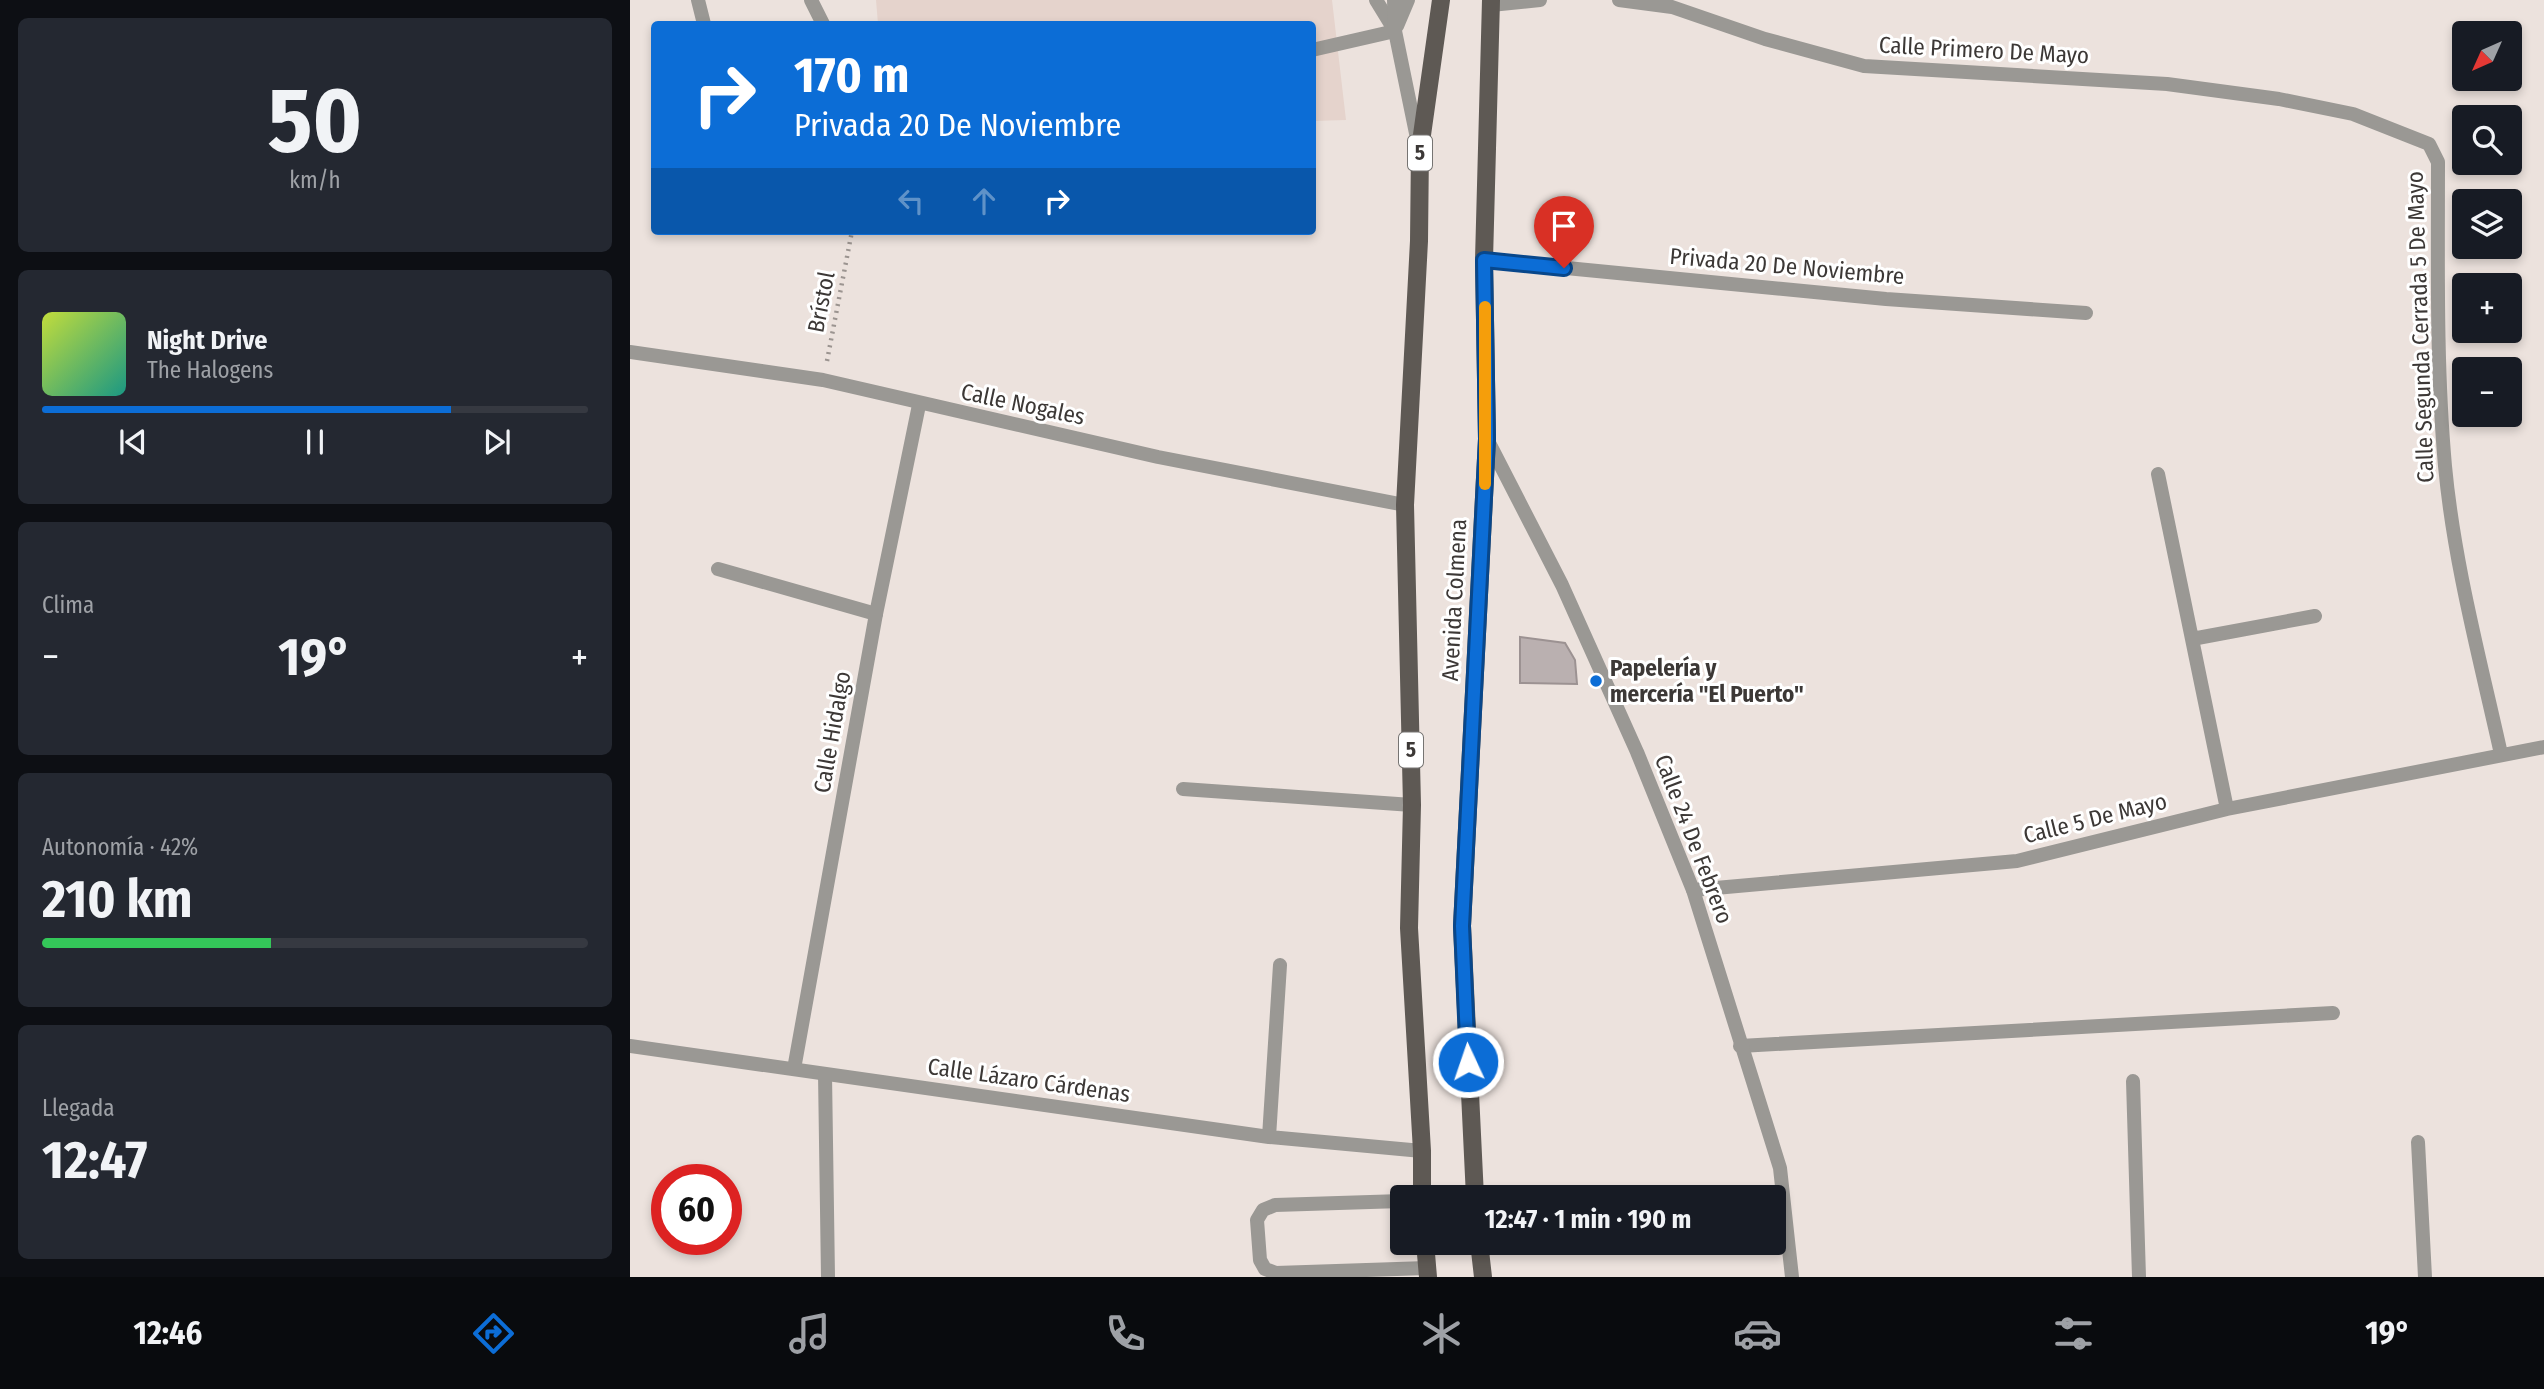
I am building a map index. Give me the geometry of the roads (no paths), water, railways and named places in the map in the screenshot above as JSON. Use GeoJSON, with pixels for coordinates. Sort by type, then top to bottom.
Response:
{"type":"FeatureCollection","features":[{"type":"Feature","properties":{"kind":"main road","name":"5"},"geometry":{"type":"LineString","coordinates":[[1422,1185],[1409,928],[1412,805],[1405,505],[1420,149],[1441,2]]}},
{"type":"Feature","properties":{"kind":"main road","name":"Avenida Colmena"},"geometry":{"type":"LineString","coordinates":[[1474,1185],[1462,926],[1487,439],[1484,260],[1491,2]]}},
{"type":"Feature","properties":{"kind":"main road"},"geometry":{"type":"LineString","coordinates":[[1480,1255],[1483,1277]]}},
{"type":"Feature","properties":{"kind":"street"},"geometry":{"type":"LineString","coordinates":[[698,0],[703,21]]}},
{"type":"Feature","properties":{"kind":"street"},"geometry":{"type":"LineString","coordinates":[[811,0],[822,21]]}},
{"type":"Feature","properties":{"kind":"street"},"geometry":{"type":"LineString","coordinates":[[1376,0],[1395,31]]}},
{"type":"Feature","properties":{"kind":"street"},"geometry":{"type":"LineString","coordinates":[[1394,0],[1395,31],[1420,149]]}},
{"type":"Feature","properties":{"kind":"street"},"geometry":{"type":"LineString","coordinates":[[1395,31],[1408,0]]}},
{"type":"Feature","properties":{"kind":"street"},"geometry":{"type":"LineString","coordinates":[[1491,2],[1539,0]]}},
{"type":"Feature","properties":{"kind":"street","name":"Calle Primero De Mayo"},"geometry":{"type":"LineString","coordinates":[[1619,0],[1672,7],[1765,38],[1864,66],[2167,83],[2279,99],[2353,114]]}},
{"type":"Feature","properties":{"kind":"street"},"geometry":{"type":"LineString","coordinates":[[1316,49],[1395,31]]}},
{"type":"Feature","properties":{"kind":"street","name":"Calle Segunda Cerrada 5 De Mayo"},"geometry":{"type":"LineString","coordinates":[[2353,114],[2429,144],[2438,162],[2438,320],[2445,467],[2464,590],[2501,754]]}},
{"type":"Feature","properties":{"kind":"street","name":"Privada 20 De Noviembre"},"geometry":{"type":"LineString","coordinates":[[1484,260],[1886,299],[2086,313]]}},
{"type":"Feature","properties":{"kind":"street","name":"Calle Nogales"},"geometry":{"type":"LineString","coordinates":[[630,352],[824,380],[919,405],[1158,457],[1405,505]]}},
{"type":"Feature","properties":{"kind":"street","name":"Calle Hidalgo"},"geometry":{"type":"LineString","coordinates":[[794,1069],[876,614],[919,405]]}},
{"type":"Feature","properties":{"kind":"street","name":"Calle 24 De Febrero"},"geometry":{"type":"LineString","coordinates":[[1487,439],[1562,585],[1637,752],[1693,890],[1780,1168],[1792,1277]]}},
{"type":"Feature","properties":{"kind":"street"},"geometry":{"type":"LineString","coordinates":[[2158,474],[2227,809]]}},
{"type":"Feature","properties":{"kind":"street"},"geometry":{"type":"LineString","coordinates":[[718,569],[876,614]]}},
{"type":"Feature","properties":{"kind":"street"},"geometry":{"type":"LineString","coordinates":[[2192,639],[2315,617]]}},
{"type":"Feature","properties":{"kind":"street","name":"Calle 5 De Mayo"},"geometry":{"type":"LineString","coordinates":[[1693,890],[2017,861],[2227,809],[2544,747]]}},
{"type":"Feature","properties":{"kind":"street"},"geometry":{"type":"LineString","coordinates":[[1183,789],[1412,805]]}},
{"type":"Feature","properties":{"kind":"street"},"geometry":{"type":"LineString","coordinates":[[1269,1137],[1280,965]]}},
{"type":"Feature","properties":{"kind":"street"},"geometry":{"type":"LineString","coordinates":[[1740,1046],[2333,1013]]}},
{"type":"Feature","properties":{"kind":"street","name":"Calle Lázaro Cárdenas"},"geometry":{"type":"LineString","coordinates":[[630,1045],[1269,1137],[1422,1150]]}},
{"type":"Feature","properties":{"kind":"street"},"geometry":{"type":"LineString","coordinates":[[825,1074],[828,1277]]}},
{"type":"Feature","properties":{"kind":"street"},"geometry":{"type":"LineString","coordinates":[[2133,1081],[2139,1277]]}},
{"type":"Feature","properties":{"kind":"street"},"geometry":{"type":"LineString","coordinates":[[2418,1142],[2425,1277]]}},
{"type":"Feature","properties":{"kind":"street"},"geometry":{"type":"LineString","coordinates":[[1390,1201],[1275,1205],[1263,1210],[1257,1220],[1260,1260],[1265,1269],[1276,1273],[1427,1272]]}},
{"type":"Feature","properties":{"kind":"place","name":"Papelería y mercería \"El Puerto\""},"geometry":{"type":"Point","coordinates":[1596,681]}}]}
